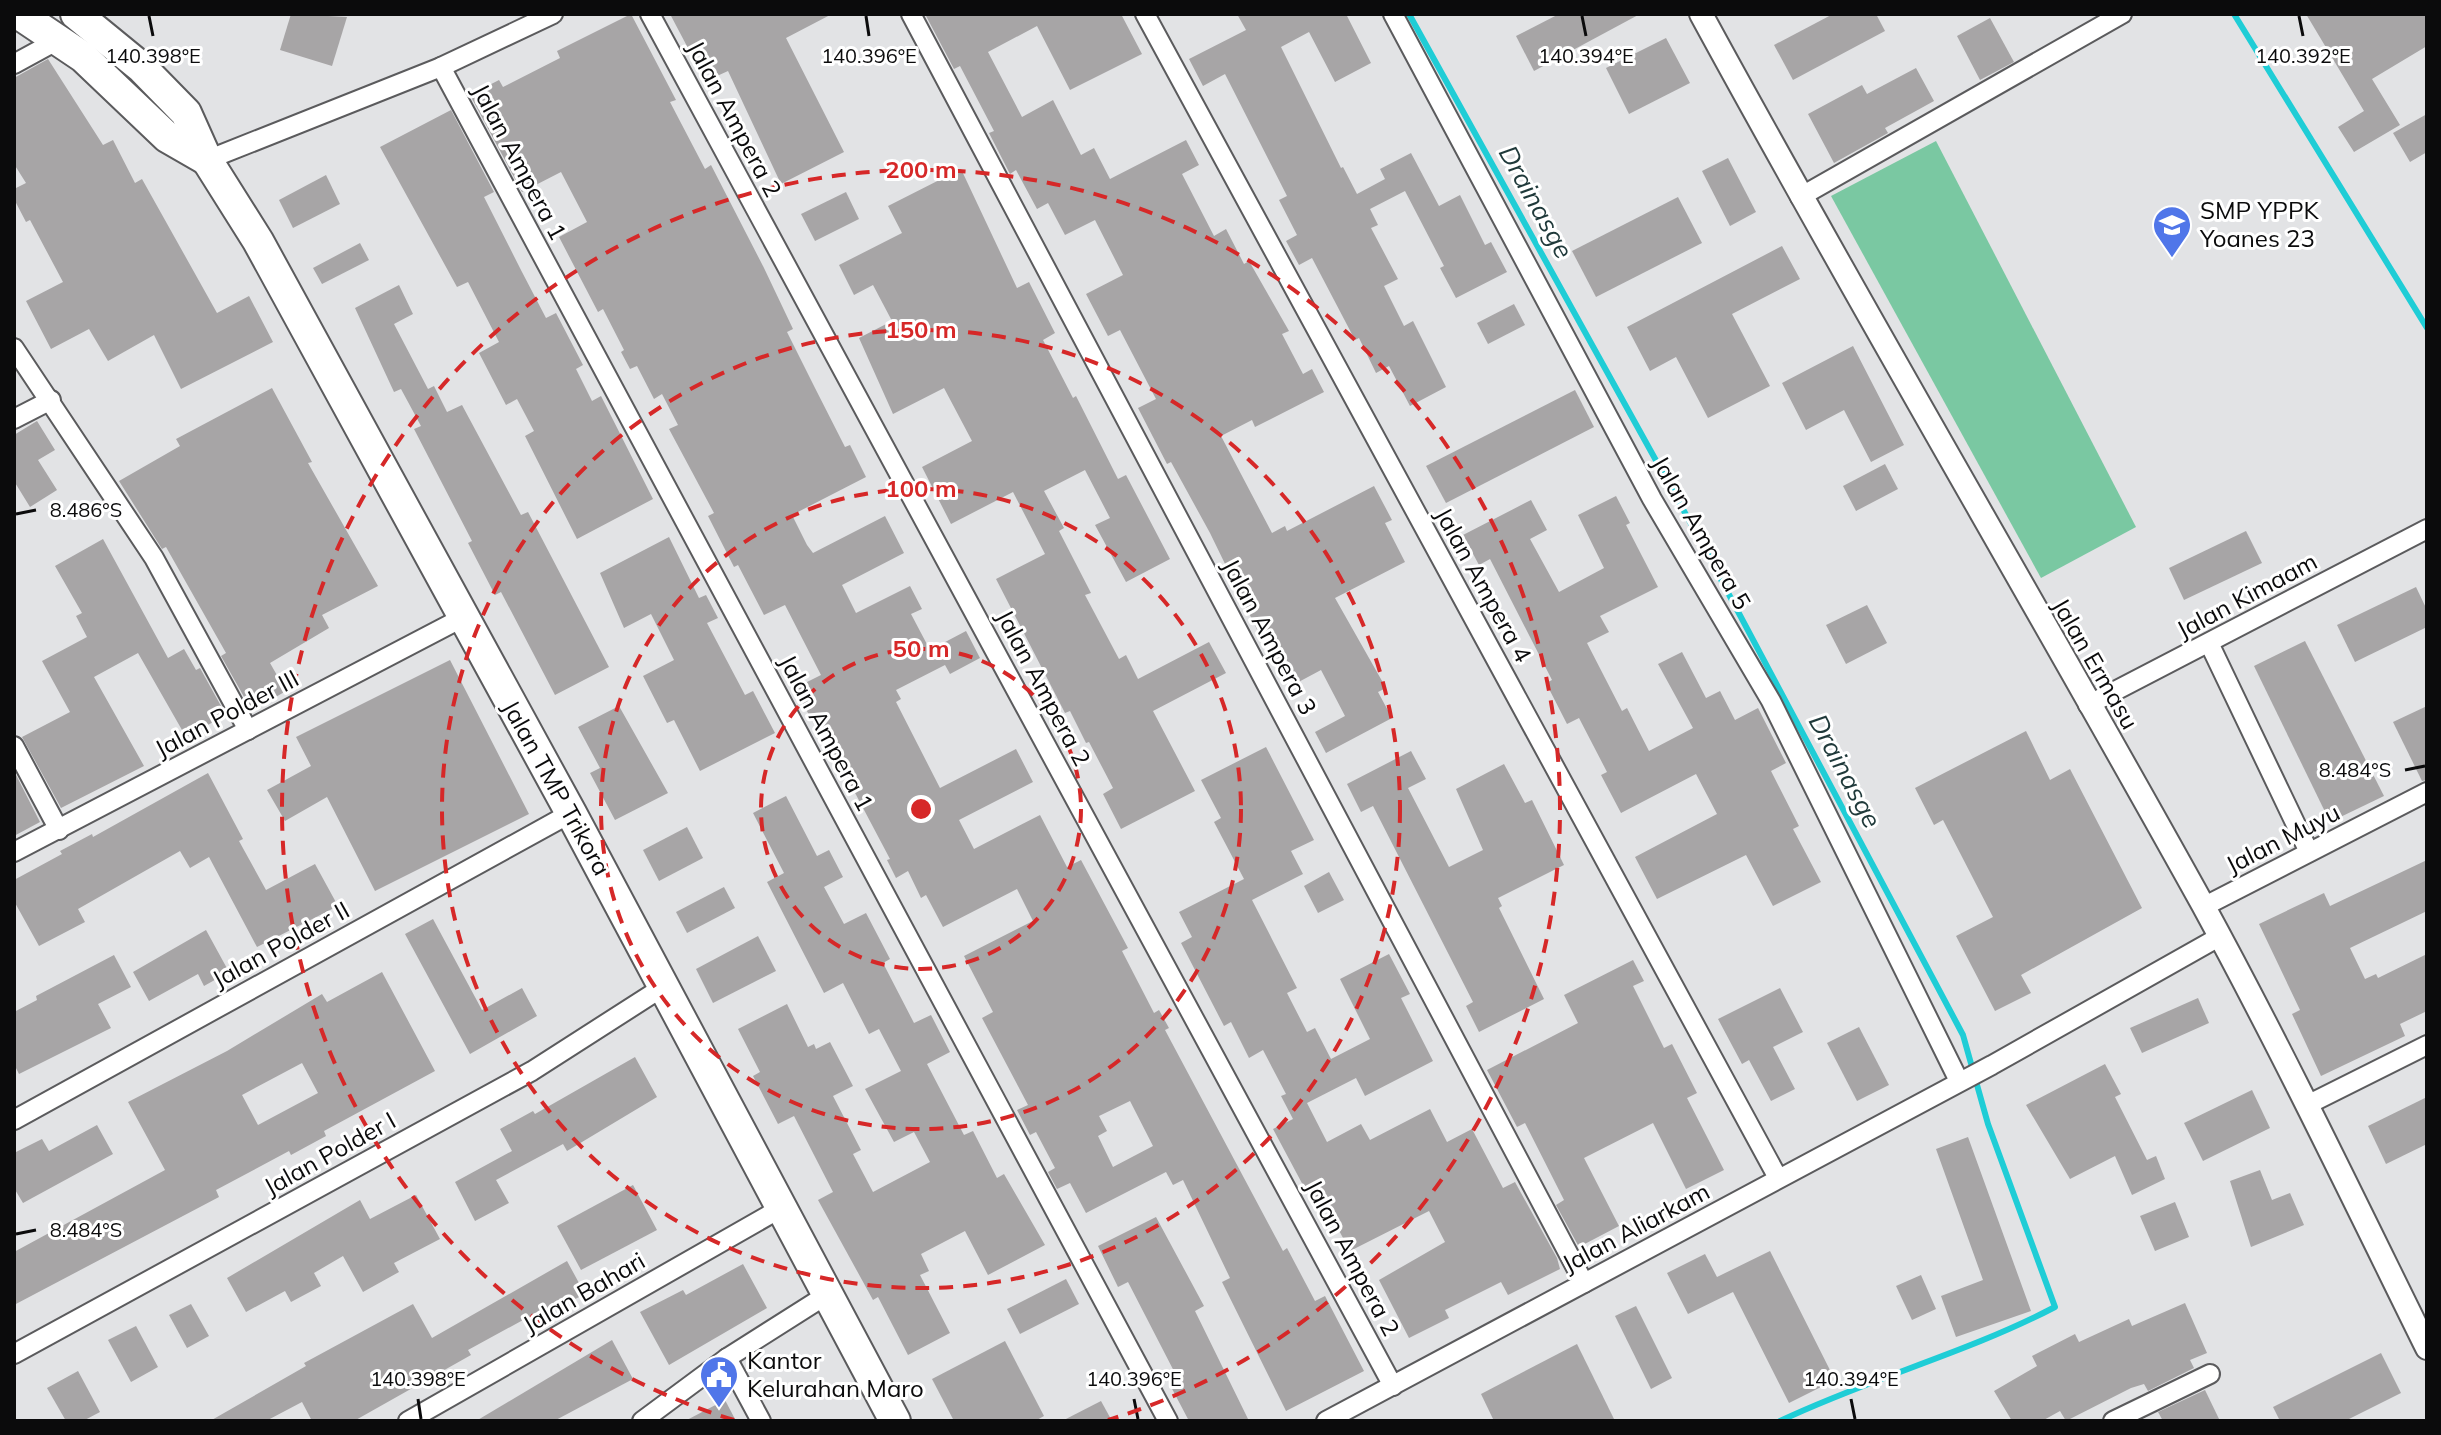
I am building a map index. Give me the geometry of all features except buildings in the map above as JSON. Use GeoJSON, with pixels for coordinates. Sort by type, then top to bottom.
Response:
{"type":"FeatureCollection","features":[{"type":"Feature","properties":{"kind":"highway","name":"Jalan TMP Trikora"},"geometry":{"type":"LineString","coordinates":[[19,14],[83,57],[167,137],[207,160]]}},
{"type":"Feature","properties":{"kind":"highway","name":"Jalan TMP Trikora"},"geometry":{"type":"LineString","coordinates":[[76,14],[142,68],[186,113],[207,160],[258,241],[571,813],[895,1421]]}},
{"type":"Feature","properties":{"kind":"street"},"geometry":{"type":"LineString","coordinates":[[207,160],[441,67],[553,14]]}},
{"type":"Feature","properties":{"kind":"street","name":"Jalan Ampera 2"},"geometry":{"type":"LineString","coordinates":[[650,14],[1393,1386]]}},
{"type":"Feature","properties":{"kind":"street","name":"Jalan Ampera 3"},"geometry":{"type":"LineString","coordinates":[[911,14],[1584,1283]]}},
{"type":"Feature","properties":{"kind":"street","name":"Jalan Ampera 4"},"geometry":{"type":"LineString","coordinates":[[1145,14],[1778,1178]]}},
{"type":"Feature","properties":{"kind":"street","name":"Jalan Ampera 5"},"geometry":{"type":"LineString","coordinates":[[1393,14],[1652,499],[1771,701],[1964,1078]]}},
{"type":"Feature","properties":{"kind":"street","name":"Jalan Ermasu"},"geometry":{"type":"LineString","coordinates":[[1701,14],[1800,197],[2203,907],[2307,1105],[2427,1348]]}},
{"type":"Feature","properties":{"kind":"street"},"geometry":{"type":"LineString","coordinates":[[1800,197],[2122,14]]}},
{"type":"Feature","properties":{"kind":"street"},"geometry":{"type":"LineString","coordinates":[[14,64],[58,40]]}},
{"type":"Feature","properties":{"kind":"street","name":"Jalan Ampera 1"},"geometry":{"type":"LineString","coordinates":[[441,67],[1168,1421]]}},
{"type":"Feature","properties":{"kind":"street"},"geometry":{"type":"LineString","coordinates":[[14,348],[154,558],[248,730]]}},
{"type":"Feature","properties":{"kind":"street"},"geometry":{"type":"LineString","coordinates":[[14,419],[51,400]]}},
{"type":"Feature","properties":{"kind":"street","name":"Jalan Kimaam"},"geometry":{"type":"LineString","coordinates":[[2088,705],[2427,529]]}},
{"type":"Feature","properties":{"kind":"street","name":"Jalan Polder III"},"geometry":{"type":"LineString","coordinates":[[14,852],[462,618]]}},
{"type":"Feature","properties":{"kind":"street"},"geometry":{"type":"LineString","coordinates":[[2209,643],[2309,852]]}},
{"type":"Feature","properties":{"kind":"street"},"geometry":{"type":"LineString","coordinates":[[14,746],[59,830]]}},
{"type":"Feature","properties":{"kind":"street","name":"Jalan Muyu"},"geometry":{"type":"LineString","coordinates":[[2203,907],[2427,792]]}},
{"type":"Feature","properties":{"kind":"street","name":"Jalan Polder II"},"geometry":{"type":"LineString","coordinates":[[14,1120],[571,813]]}},
{"type":"Feature","properties":{"kind":"street","name":"Jalan Aliarkam"},"geometry":{"type":"LineString","coordinates":[[1326,1421],[1992,1065],[2219,937]]}},
{"type":"Feature","properties":{"kind":"street","name":"Jalan Polder I"},"geometry":{"type":"LineString","coordinates":[[14,1354],[532,1071],[663,987]]}},
{"type":"Feature","properties":{"kind":"street"},"geometry":{"type":"LineString","coordinates":[[2307,1105],[2427,1045]]}},
{"type":"Feature","properties":{"kind":"street","name":"Jalan Bahari"},"geometry":{"type":"LineString","coordinates":[[408,1421],[783,1207]]}},
{"type":"Feature","properties":{"kind":"street"},"geometry":{"type":"LineString","coordinates":[[642,1421],[727,1358],[828,1294]]}},
{"type":"Feature","properties":{"kind":"street"},"geometry":{"type":"LineString","coordinates":[[727,1358],[761,1421]]}},
{"type":"Feature","properties":{"kind":"street"},"geometry":{"type":"LineString","coordinates":[[2113,1421],[2210,1374]]}},
{"type":"Feature","properties":{"kind":"green space"},"geometry":{"type":"Polygon","coordinates":[[[1936,141],[2136,527],[2041,578],[1831,196],[1936,141]]]}},
{"type":"Feature","properties":{"kind":"waterway","name":"Drainasge"},"geometry":{"type":"LineString","coordinates":[[1409,14],[1700,540],[1963,1035],[1988,1124],[2055,1307],[1988,1338],[1780,1421]]}},
{"type":"Feature","properties":{"kind":"waterway"},"geometry":{"type":"LineString","coordinates":[[2234,14],[2427,328]]}},
{"type":"Feature","properties":{"kind":"place","name":"SMP YPPK Yoanes 23"},"geometry":{"type":"Point","coordinates":[2172,259]}},
{"type":"Feature","properties":{"kind":"place","name":"Kantor Kelurahan Maro"},"geometry":{"type":"Point","coordinates":[719,1409]}}]}
